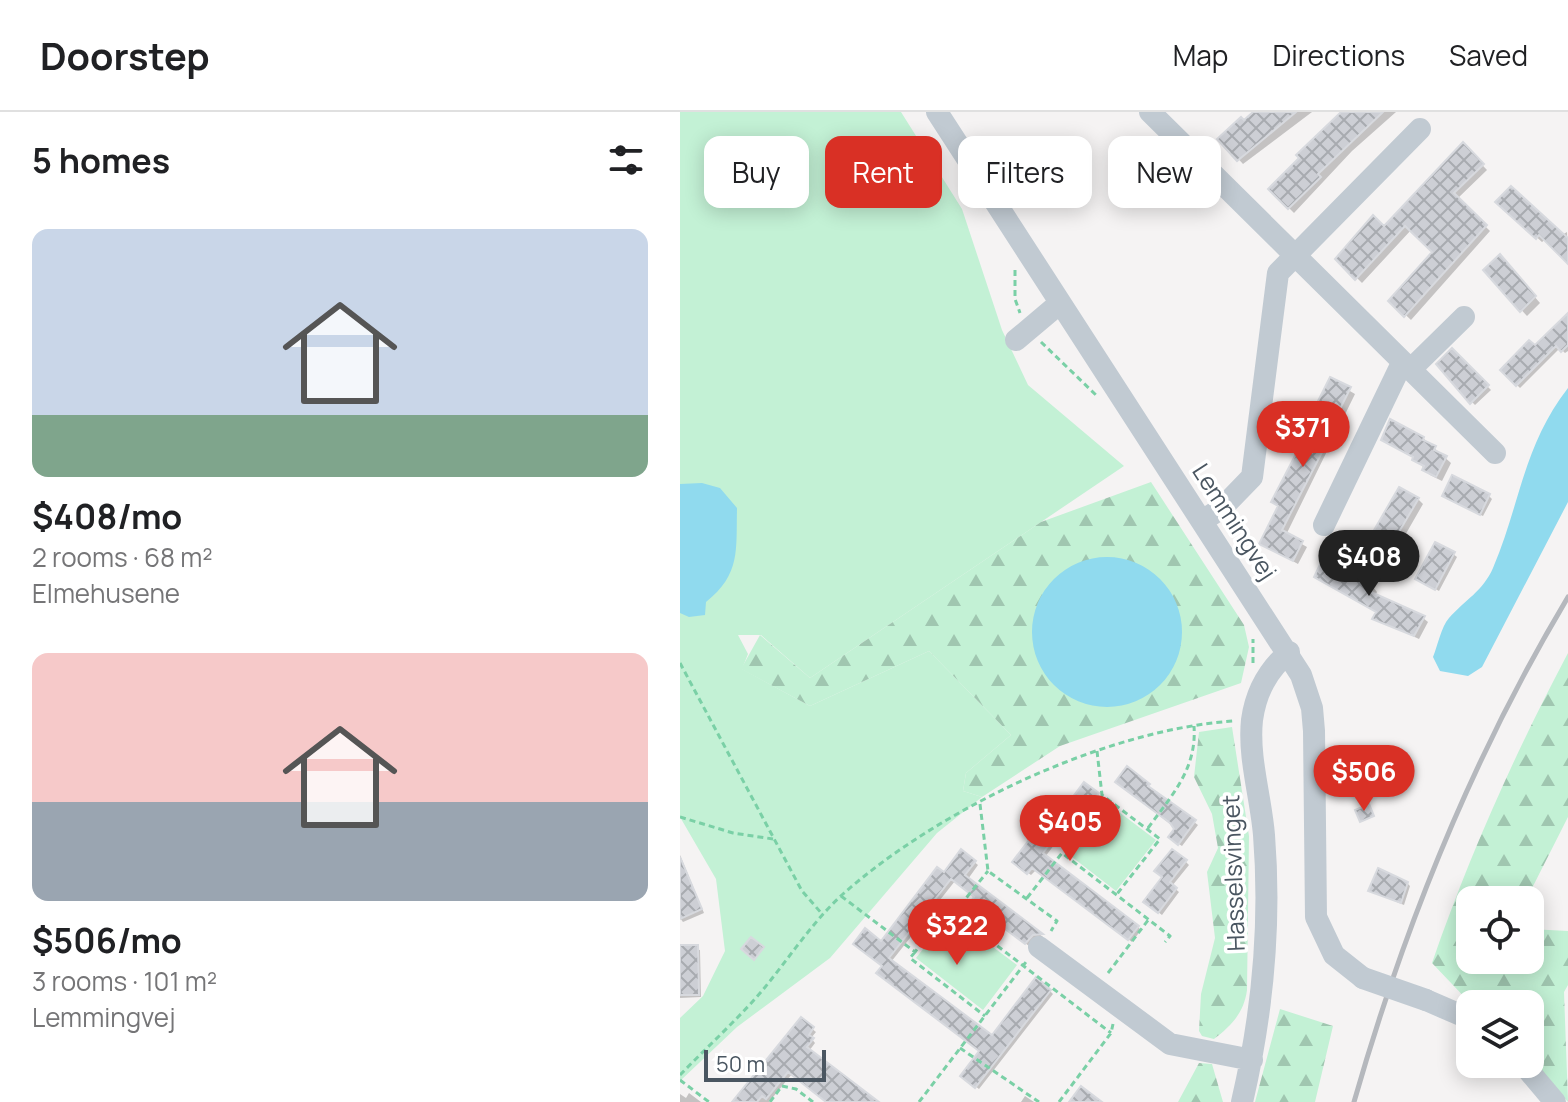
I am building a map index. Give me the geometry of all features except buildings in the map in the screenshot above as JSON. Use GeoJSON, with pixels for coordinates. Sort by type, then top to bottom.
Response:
{"type":"FeatureCollection","features":[{"type":"Feature","properties":{"kind":"street","name":"Lemmingvej"},"geometry":{"type":"LineString","coordinates":[[937,112],[1289,652],[1312,708],[1316,917],[1334,955],[1363,978],[1456,1013]]}},
{"type":"Feature","properties":{"kind":"street"},"geometry":{"type":"LineString","coordinates":[[1150,112],[1293,257],[1495,453]]}},
{"type":"Feature","properties":{"kind":"street"},"geometry":{"type":"LineString","coordinates":[[1202,521],[1222,508],[1252,477],[1278,273],[1420,129]]}},
{"type":"Feature","properties":{"kind":"street"},"geometry":{"type":"LineString","coordinates":[[1022,334],[1060,303]]}},
{"type":"Feature","properties":{"kind":"street"},"geometry":{"type":"LineString","coordinates":[[1324,525],[1406,366],[1464,317]]}},
{"type":"Feature","properties":{"kind":"street","name":"Hasselsvinget"},"geometry":{"type":"LineString","coordinates":[[1242,1102],[1252,1060],[1261,984],[1266,890],[1252,720],[1260,688],[1269,673],[1289,652]]}},
{"type":"Feature","properties":{"kind":"street"},"geometry":{"type":"LineString","coordinates":[[1039,947],[1170,1044],[1252,1060]]}},
{"type":"Feature","properties":{"kind":"street"},"geometry":{"type":"LineString","coordinates":[[1535,1078],[1555,1102]]}},
{"type":"Feature","properties":{"kind":"path"},"geometry":{"type":"LineString","coordinates":[[1013,261],[1015,299],[1022,334],[1102,400]]}},
{"type":"Feature","properties":{"kind":"path"},"geometry":{"type":"LineString","coordinates":[[1250,631],[1255,653],[1252,672]]}},
{"type":"Feature","properties":{"kind":"path"},"geometry":{"type":"LineString","coordinates":[[680,663],[802,891],[823,915]]}},
{"type":"Feature","properties":{"kind":"path"},"geometry":{"type":"LineString","coordinates":[[709,1102],[680,1077],[759,994],[841,896],[910,842],[1051,768],[1097,751],[1194,726],[1252,720]]}},
{"type":"Feature","properties":{"kind":"path"},"geometry":{"type":"LineString","coordinates":[[1147,829],[1187,773],[1195,749],[1194,726]]}},
{"type":"Feature","properties":{"kind":"path"},"geometry":{"type":"LineString","coordinates":[[1097,751],[1102,795],[1160,839],[1117,894]]}},
{"type":"Feature","properties":{"kind":"path"},"geometry":{"type":"LineString","coordinates":[[1068,858],[1111,802]]}},
{"type":"Feature","properties":{"kind":"path"},"geometry":{"type":"LineString","coordinates":[[954,913],[988,871],[980,804]]}},
{"type":"Feature","properties":{"kind":"path"},"geometry":{"type":"LineString","coordinates":[[680,817],[733,833],[774,838]]}},
{"type":"Feature","properties":{"kind":"path"},"geometry":{"type":"LineString","coordinates":[[1027,898],[1062,853],[1170,936],[1165,942]]}},
{"type":"Feature","properties":{"kind":"path"},"geometry":{"type":"LineString","coordinates":[[919,1102],[1057,921],[988,871]]}},
{"type":"Feature","properties":{"kind":"path"},"geometry":{"type":"LineString","coordinates":[[841,896],[915,952]]}},
{"type":"Feature","properties":{"kind":"path"},"geometry":{"type":"LineString","coordinates":[[985,1016],[910,958],[948,908],[1111,1033],[1059,1102]]}},
{"type":"Feature","properties":{"kind":"path"},"geometry":{"type":"LineString","coordinates":[[1096,989],[1149,919]]}},
{"type":"Feature","properties":{"kind":"path"},"geometry":{"type":"LineString","coordinates":[[960,1048],[1039,1102]]}},
{"type":"Feature","properties":{"kind":"path"},"geometry":{"type":"LineString","coordinates":[[770,1102],[782,1086],[796,1089],[813,1102]]}},
{"type":"Feature","properties":{"kind":"green space"},"geometry":{"type":"Polygon","coordinates":[[[680,112],[901,112],[916,136],[825,136],[825,208],[942,208],[942,177],[958,203],[958,208],[962,209],[1002,330],[1028,385],[1124,466],[810,678],[761,635],[738,635],[748,654],[742,669],[810,706],[929,651],[1011,735],[966,773],[963,791],[982,797],[937,833],[830,958],[737,1027],[680,1081],[680,1018],[703,996],[725,951],[716,879],[680,817],[680,112]]]}},
{"type":"Feature","properties":{"kind":"green space"},"geometry":{"type":"Polygon","coordinates":[[[1151,482],[1244,625],[1249,647],[1241,683],[1060,746],[982,797],[963,791],[966,773],[1011,735],[929,651],[810,706],[741,669],[760,635],[810,678],[1041,522],[1151,482]]]}},
{"type":"Feature","properties":{"kind":"green space"},"geometry":{"type":"Polygon","coordinates":[[[1568,653],[1568,817],[1533,886],[1460,886],[1494,805],[1568,653]]]}},
{"type":"Feature","properties":{"kind":"green space"},"geometry":{"type":"Polygon","coordinates":[[[1232,727],[1249,836],[1247,990],[1236,1018],[1214,1039],[1202,1036],[1199,1031],[1201,994],[1215,938],[1207,872],[1218,848],[1212,814],[1194,777],[1199,732],[1232,727]]]}},
{"type":"Feature","properties":{"kind":"green space"},"geometry":{"type":"Polygon","coordinates":[[[1111,806],[1156,840],[1116,891],[1072,857],[1111,806]]]}},
{"type":"Feature","properties":{"kind":"green space"},"geometry":{"type":"Polygon","coordinates":[[[1456,897],[1456,974],[1544,974],[1544,930],[1568,931],[1568,985],[1564,992],[1568,1102],[1544,1075],[1544,990],[1458,990],[1432,963],[1456,897]]]}},
{"type":"Feature","properties":{"kind":"green space"},"geometry":{"type":"Polygon","coordinates":[[[950,915],[1017,965],[983,1010],[916,958],[950,915]]]}},
{"type":"Feature","properties":{"kind":"green space"},"geometry":{"type":"Polygon","coordinates":[[[1280,1009],[1333,1026],[1315,1102],[1255,1102],[1280,1009]]]}},
{"type":"Feature","properties":{"kind":"green space"},"geometry":{"type":"Polygon","coordinates":[[[1199,1063],[1212,1064],[1223,1102],[1178,1102],[1199,1063]]]}},
{"type":"Feature","properties":{"kind":"water"},"geometry":{"type":"Polygon","coordinates":[[[1568,388],[1568,502],[1482,667],[1468,676],[1440,671],[1433,657],[1444,626],[1489,576],[1541,432],[1568,388]]]}},
{"type":"Feature","properties":{"kind":"water"},"geometry":{"type":"Polygon","coordinates":[[[702,483],[720,488],[737,508],[736,549],[731,571],[706,602],[705,615],[689,617],[680,613],[680,484],[702,483]]]}},
{"type":"Feature","properties":{"kind":"water"},"geometry":{"type":"Polygon","coordinates":[[[1107,557],[1136,562],[1160,579],[1177,603],[1182,632],[1177,661],[1160,685],[1136,702],[1107,707],[1078,702],[1054,685],[1037,661],[1032,632],[1037,603],[1054,579],[1078,562],[1107,557]]]}},
{"type":"Feature","properties":{"kind":"railway"},"geometry":{"type":"LineString","coordinates":[[1354,1102],[1395,971],[1444,843],[1502,718],[1568,597]]}}]}
